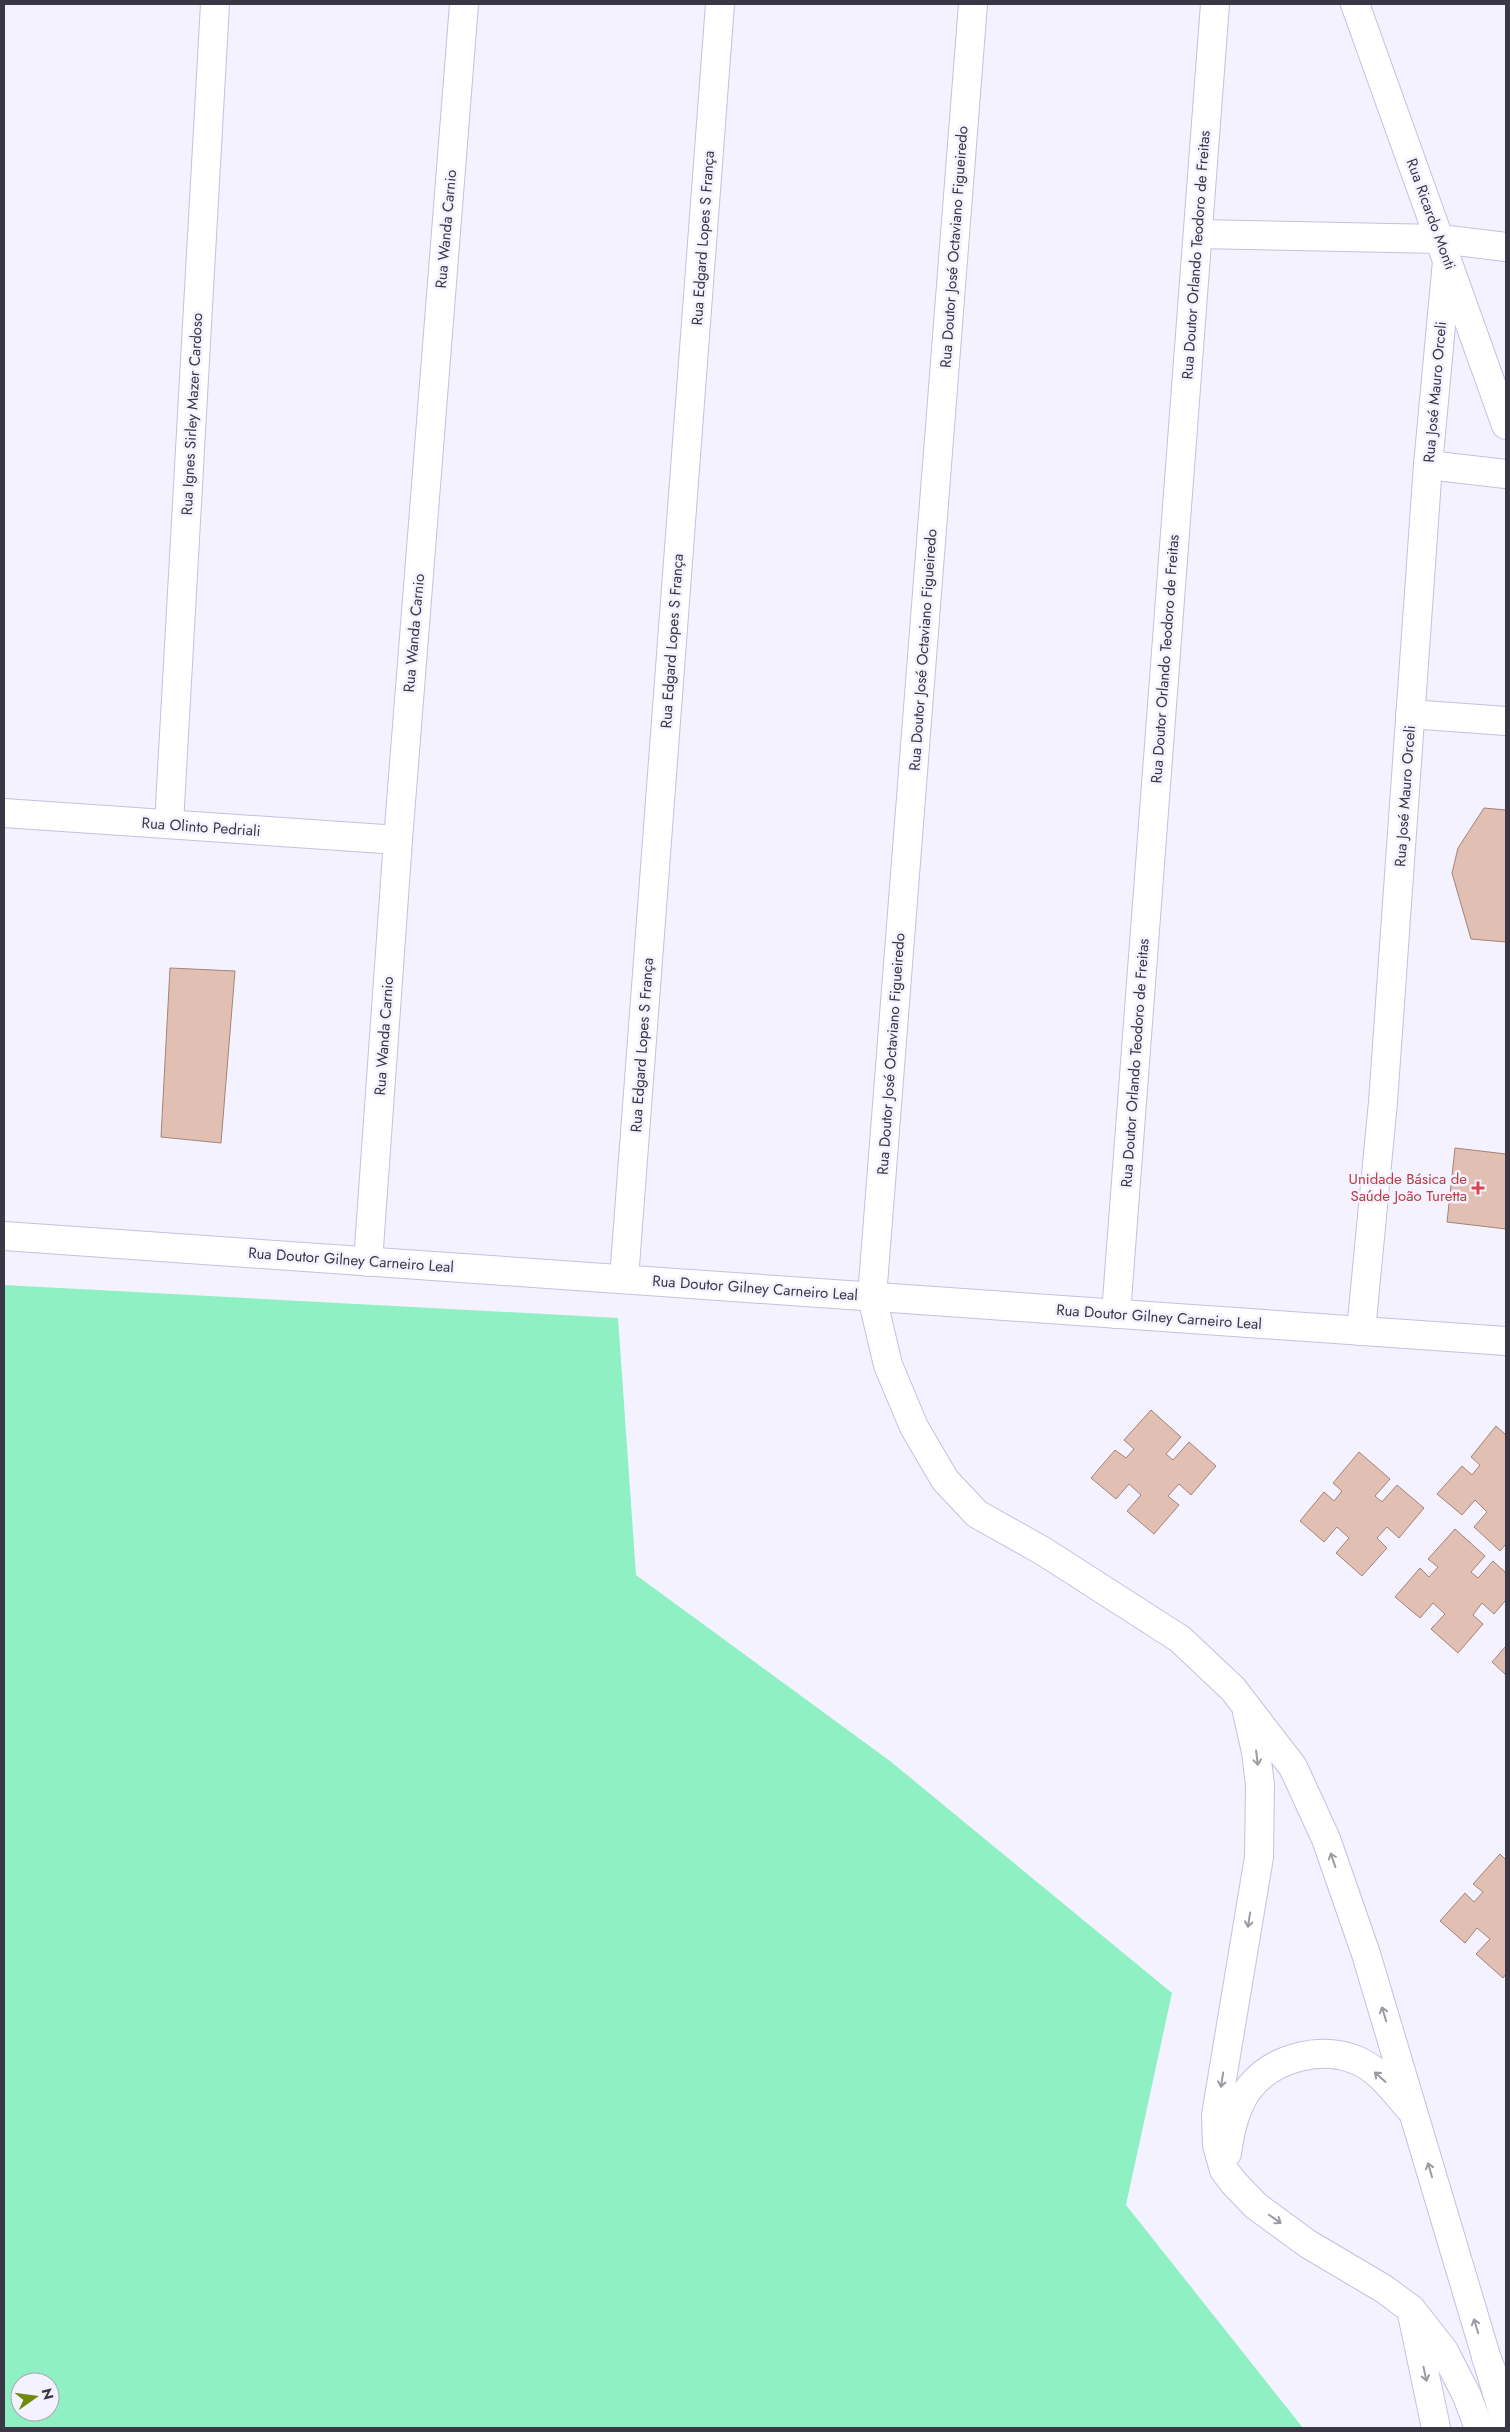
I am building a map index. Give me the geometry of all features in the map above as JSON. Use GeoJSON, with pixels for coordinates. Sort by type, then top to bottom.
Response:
{"type":"FeatureCollection","features":[{"type":"Feature","properties":{"kind":"main road","name":"Rua Ignes Sirley Mazer Cardoso"},"geometry":{"type":"LineString","coordinates":[[169,824],[215,4]]}},
{"type":"Feature","properties":{"kind":"main road","name":"Rua Wanda Carnio"},"geometry":{"type":"LineString","coordinates":[[368,1262],[398,840],[464,4]]}},
{"type":"Feature","properties":{"kind":"main road","name":"Rua Edgard Lopes S França"},"geometry":{"type":"LineString","coordinates":[[624,1279],[720,4]]}},
{"type":"Feature","properties":{"kind":"main road","name":"Rua Doutor José Octaviano Figueiredo"},"geometry":{"type":"LineString","coordinates":[[973,4],[872,1297],[888,1365],[914,1427],[945,1480],[977,1514],[1043,1552],[1180,1639],[1233,1689],[1247,1710],[1293,1767],[1326,1838],[1366,1954],[1486,2357]]}},
{"type":"Feature","properties":{"kind":"main road","name":"Rua Doutor Orlando Teodoro de Freitas"},"geometry":{"type":"LineString","coordinates":[[1116,1314],[1215,4]]}},
{"type":"Feature","properties":{"kind":"main road","name":"Rua Ricardo Monti"},"geometry":{"type":"LineString","coordinates":[[1355,4],[1506,425]]}},
{"type":"Feature","properties":{"kind":"main road"},"geometry":{"type":"LineString","coordinates":[[1198,234],[1444,250],[1506,247]]}},
{"type":"Feature","properties":{"kind":"main road","name":"Rua José Mauro Orceli"},"geometry":{"type":"LineString","coordinates":[[1361,1330],[1383,1102],[1444,250]]}},
{"type":"Feature","properties":{"kind":"main road"},"geometry":{"type":"LineString","coordinates":[[1428,465],[1506,474]]}},
{"type":"Feature","properties":{"kind":"main road"},"geometry":{"type":"LineString","coordinates":[[1410,714],[1506,721]]}},
{"type":"Feature","properties":{"kind":"main road","name":"Rua Olinto Pedriali"},"geometry":{"type":"LineString","coordinates":[[4,813],[398,840]]}},
{"type":"Feature","properties":{"kind":"main road","name":"Rua Doutor Gilney Carneiro Leal"},"geometry":{"type":"LineString","coordinates":[[4,1236],[1506,1341]]}},
{"type":"Feature","properties":{"kind":"main road"},"geometry":{"type":"LineString","coordinates":[[1247,1710],[1256,1752],[1260,1785],[1259,1857],[1216,2115],[1218,2145],[1224,2170],[1256,2206],[1308,2244],[1411,2309],[1444,2351],[1467,2396],[1479,2428]]}},
{"type":"Feature","properties":{"kind":"main road"},"geometry":{"type":"LineString","coordinates":[[1224,2170],[1229,2136],[1239,2104],[1250,2086],[1279,2064],[1298,2058],[1319,2053],[1357,2060],[1381,2077],[1414,2113]]}},
{"type":"Feature","properties":{"kind":"main road"},"geometry":{"type":"LineString","coordinates":[[1411,2309],[1436,2428]]}},
{"type":"Feature","properties":{"kind":"main road"},"geometry":{"type":"LineString","coordinates":[[1486,2357],[1506,2405]]}},
{"type":"Feature","properties":{"kind":"main road"},"geometry":{"type":"LineString","coordinates":[[1486,2357],[1506,2423]]}},
{"type":"Feature","properties":{"kind":"green space"},"geometry":{"type":"Polygon","coordinates":[[[4,1285],[618,1318],[636,1575],[890,1761],[1172,1993],[1126,2205],[1303,2428],[4,2428],[4,1285]]]}},
{"type":"Feature","properties":{"kind":"building"},"geometry":{"type":"Polygon","coordinates":[[[1484,808],[1506,810],[1506,942],[1471,939],[1452,873],[1458,848],[1484,808]]]}},
{"type":"Feature","properties":{"kind":"building"},"geometry":{"type":"Polygon","coordinates":[[[170,968],[235,971],[221,1143],[161,1137],[170,968]]]}},
{"type":"Feature","properties":{"kind":"building","name":"Unidade Básica de Saúde João Turetta"},"geometry":{"type":"Polygon","coordinates":[[[1455,1148],[1506,1154],[1506,1229],[1447,1222],[1455,1148]]]}},
{"type":"Feature","properties":{"kind":"building"},"geometry":{"type":"Polygon","coordinates":[[[1151,1410],[1181,1437],[1166,1454],[1173,1460],[1189,1442],[1216,1466],[1191,1495],[1179,1484],[1168,1496],[1179,1505],[1154,1534],[1127,1511],[1141,1495],[1129,1484],[1116,1499],[1091,1478],[1115,1450],[1126,1458],[1134,1449],[1124,1440],[1151,1410]]]}},
{"type":"Feature","properties":{"kind":"building"},"geometry":{"type":"Polygon","coordinates":[[[1496,1426],[1506,1435],[1506,1544],[1500,1551],[1474,1527],[1487,1512],[1475,1500],[1462,1515],[1437,1494],[1462,1466],[1472,1475],[1480,1465],[1471,1457],[1496,1426]]]}},
{"type":"Feature","properties":{"kind":"building"},"geometry":{"type":"Polygon","coordinates":[[[1359,1452],[1390,1479],[1375,1496],[1382,1502],[1397,1485],[1424,1508],[1399,1538],[1387,1527],[1377,1538],[1387,1548],[1362,1576],[1336,1553],[1349,1538],[1337,1527],[1324,1542],[1300,1521],[1324,1492],[1334,1501],[1342,1491],[1333,1483],[1359,1452]]]}},
{"type":"Feature","properties":{"kind":"building"},"geometry":{"type":"Polygon","coordinates":[[[1455,1529],[1485,1556],[1471,1572],[1478,1578],[1493,1561],[1506,1573],[1506,1600],[1494,1614],[1482,1603],[1473,1615],[1483,1624],[1458,1653],[1431,1629],[1445,1614],[1433,1603],[1420,1618],[1395,1597],[1420,1568],[1429,1577],[1438,1567],[1428,1559],[1455,1529]]]}},
{"type":"Feature","properties":{"kind":"building"},"geometry":{"type":"Polygon","coordinates":[[[1506,1646],[1506,1675],[1492,1662],[1506,1646]]]}},
{"type":"Feature","properties":{"kind":"building"},"geometry":{"type":"Polygon","coordinates":[[[1500,1854],[1506,1860],[1506,1974],[1503,1978],[1476,1954],[1490,1939],[1477,1928],[1465,1943],[1440,1921],[1465,1893],[1474,1902],[1483,1892],[1473,1884],[1500,1854]]]}},
{"type":"Feature","properties":{"kind":"place","name":"Unidade Básica de Saúde João Turetta"},"geometry":{"type":"Point","coordinates":[1478,1188]}}]}
